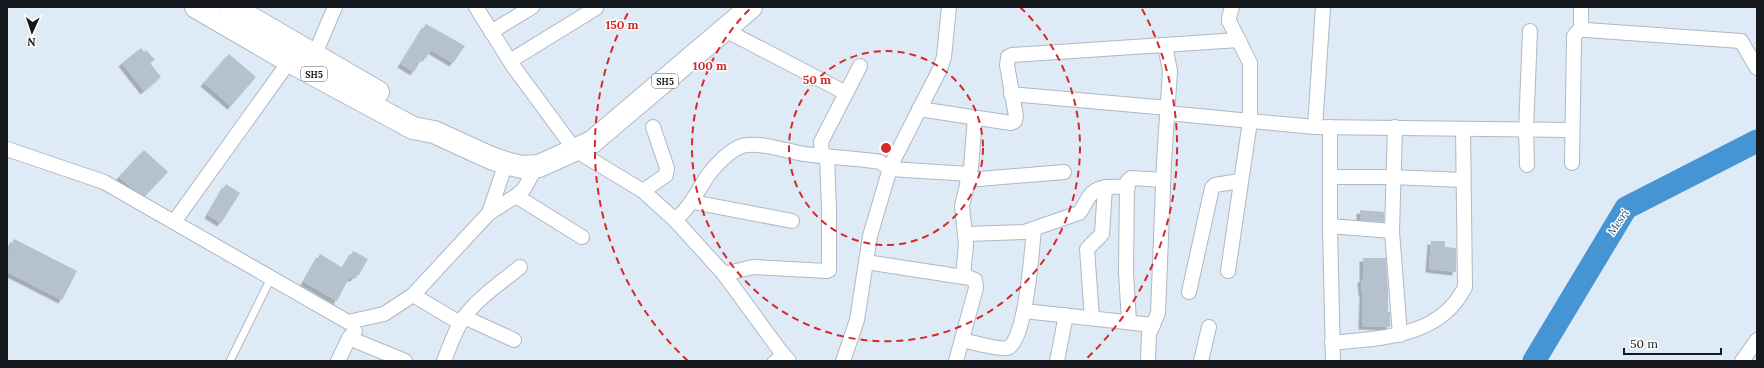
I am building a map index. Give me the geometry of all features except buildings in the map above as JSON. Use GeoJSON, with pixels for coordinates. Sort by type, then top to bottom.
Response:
{"type":"FeatureCollection","features":[{"type":"Feature","properties":{"kind":"main road","name":"SH5"},"geometry":{"type":"LineString","coordinates":[[196,7],[301,55]]}},
{"type":"Feature","properties":{"kind":"main road","name":"SH5"},"geometry":{"type":"LineString","coordinates":[[232,7],[301,55],[413,128],[434,132],[491,158],[522,167],[536,167],[569,150],[592,142],[751,7]]}},
{"type":"Feature","properties":{"kind":"main road","name":"SH5"},"geometry":{"type":"LineString","coordinates":[[569,150],[582,131],[732,7]]}},
{"type":"Feature","properties":{"kind":"street"},"geometry":{"type":"LineString","coordinates":[[174,222],[301,55],[335,7]]}},
{"type":"Feature","properties":{"kind":"street"},"geometry":{"type":"LineString","coordinates":[[476,7],[569,150],[643,191],[676,220],[724,274],[780,358]]}},
{"type":"Feature","properties":{"kind":"street"},"geometry":{"type":"LineString","coordinates":[[491,32],[532,7]]}},
{"type":"Feature","properties":{"kind":"street"},"geometry":{"type":"LineString","coordinates":[[843,361],[857,320],[870,236],[891,164],[940,69],[944,57],[949,7]]}},
{"type":"Feature","properties":{"kind":"street"},"geometry":{"type":"LineString","coordinates":[[1228,271],[1240,181],[1249,129],[1250,63],[1229,22],[1232,7]]}},
{"type":"Feature","properties":{"kind":"street"},"geometry":{"type":"LineString","coordinates":[[1315,126],[1323,7]]}},
{"type":"Feature","properties":{"kind":"street"},"geometry":{"type":"LineString","coordinates":[[1572,164],[1574,36],[1582,27],[1581,7]]}},
{"type":"Feature","properties":{"kind":"street"},"geometry":{"type":"LineString","coordinates":[[510,61],[596,8]]}},
{"type":"Feature","properties":{"kind":"street"},"geometry":{"type":"LineString","coordinates":[[1582,27],[1586,30],[1738,40],[1744,43],[1757,67]]}},
{"type":"Feature","properties":{"kind":"street"},"geometry":{"type":"LineString","coordinates":[[725,30],[846,93]]}},
{"type":"Feature","properties":{"kind":"street"},"geometry":{"type":"LineString","coordinates":[[1527,165],[1526,130],[1530,31]]}},
{"type":"Feature","properties":{"kind":"street"},"geometry":{"type":"LineString","coordinates":[[919,109],[1011,123],[1015,121],[1016,116],[1007,65],[1008,57],[1012,55],[1238,40]]}},
{"type":"Feature","properties":{"kind":"street"},"geometry":{"type":"LineString","coordinates":[[1148,361],[1149,334],[1158,313],[1163,180],[1170,71],[1165,45]]}},
{"type":"Feature","properties":{"kind":"street"},"geometry":{"type":"LineString","coordinates":[[724,274],[753,267],[829,270],[830,209],[821,142],[860,66]]}},
{"type":"Feature","properties":{"kind":"street"},"geometry":{"type":"LineString","coordinates":[[1011,94],[1167,110],[1249,129],[1315,126],[1572,130]]}},
{"type":"Feature","properties":{"kind":"street"},"geometry":{"type":"LineString","coordinates":[[963,276],[966,245],[962,206],[971,168],[975,118]]}},
{"type":"Feature","properties":{"kind":"street"},"geometry":{"type":"LineString","coordinates":[[643,191],[666,175],[667,172],[653,127]]}},
{"type":"Feature","properties":{"kind":"street"},"geometry":{"type":"LineString","coordinates":[[1330,127],[1330,226],[1333,361]]}},
{"type":"Feature","properties":{"kind":"street"},"geometry":{"type":"LineString","coordinates":[[1394,127],[1392,231],[1400,335]]}},
{"type":"Feature","properties":{"kind":"street"},"geometry":{"type":"LineString","coordinates":[[1332,343],[1400,335],[1430,324],[1450,308],[1461,296],[1465,288],[1462,129]]}},
{"type":"Feature","properties":{"kind":"street"},"geometry":{"type":"LineString","coordinates":[[676,220],[693,202],[699,189],[713,169],[736,148],[746,144],[824,156],[874,161],[968,177],[1064,172]]}},
{"type":"Feature","properties":{"kind":"street"},"geometry":{"type":"LineString","coordinates":[[7,149],[104,182],[348,322],[384,314],[413,295],[489,213],[516,196],[528,182],[536,167]]}},
{"type":"Feature","properties":{"kind":"street"},"geometry":{"type":"LineString","coordinates":[[489,213],[506,163]]}},
{"type":"Feature","properties":{"kind":"street"},"geometry":{"type":"LineString","coordinates":[[1330,177],[1392,177],[1463,180]]}},
{"type":"Feature","properties":{"kind":"street"},"geometry":{"type":"LineString","coordinates":[[1129,322],[1126,272],[1128,182],[1132,178],[1163,180]]}},
{"type":"Feature","properties":{"kind":"street"},"geometry":{"type":"LineString","coordinates":[[1189,292],[1212,188],[1215,186],[1240,181]]}},
{"type":"Feature","properties":{"kind":"street"},"geometry":{"type":"LineString","coordinates":[[965,234],[1024,232],[1079,213],[1095,190],[1128,187]]}},
{"type":"Feature","properties":{"kind":"street"},"geometry":{"type":"LineString","coordinates":[[1092,318],[1086,254],[1089,246],[1102,234],[1105,188]]}},
{"type":"Feature","properties":{"kind":"street"},"geometry":{"type":"LineString","coordinates":[[516,196],[582,237]]}},
{"type":"Feature","properties":{"kind":"street"},"geometry":{"type":"LineString","coordinates":[[693,202],[792,221]]}},
{"type":"Feature","properties":{"kind":"street"},"geometry":{"type":"LineString","coordinates":[[1330,226],[1392,231]]}},
{"type":"Feature","properties":{"kind":"street"},"geometry":{"type":"LineString","coordinates":[[962,340],[1004,349],[1008,348],[1015,341],[1024,311],[1034,229]]}},
{"type":"Feature","properties":{"kind":"street"},"geometry":{"type":"LineString","coordinates":[[866,262],[963,276],[975,280],[977,284],[956,361]]}},
{"type":"Feature","properties":{"kind":"street"},"geometry":{"type":"LineString","coordinates":[[444,361],[462,320],[473,306],[520,267]]}},
{"type":"Feature","properties":{"kind":"street"},"geometry":{"type":"LineString","coordinates":[[413,295],[462,320],[514,340]]}},
{"type":"Feature","properties":{"kind":"street"},"geometry":{"type":"LineString","coordinates":[[1024,311],[1153,325]]}},
{"type":"Feature","properties":{"kind":"street"},"geometry":{"type":"LineString","coordinates":[[1057,361],[1066,315]]}},
{"type":"Feature","properties":{"kind":"street"},"geometry":{"type":"LineString","coordinates":[[338,361],[349,338],[367,318]]}},
{"type":"Feature","properties":{"kind":"street"},"geometry":{"type":"LineString","coordinates":[[1201,361],[1209,327]]}},
{"type":"Feature","properties":{"kind":"street"},"geometry":{"type":"LineString","coordinates":[[349,338],[405,361]]}},
{"type":"Feature","properties":{"kind":"street"},"geometry":{"type":"LineString","coordinates":[[1742,361],[1757,340]]}},
{"type":"Feature","properties":{"kind":"lane"},"geometry":{"type":"LineString","coordinates":[[230,361],[271,278]]}},
{"type":"Feature","properties":{"kind":"waterway","name":"Mesri"},"geometry":{"type":"LineString","coordinates":[[1534,361],[1626,208],[1757,141]]}}]}
